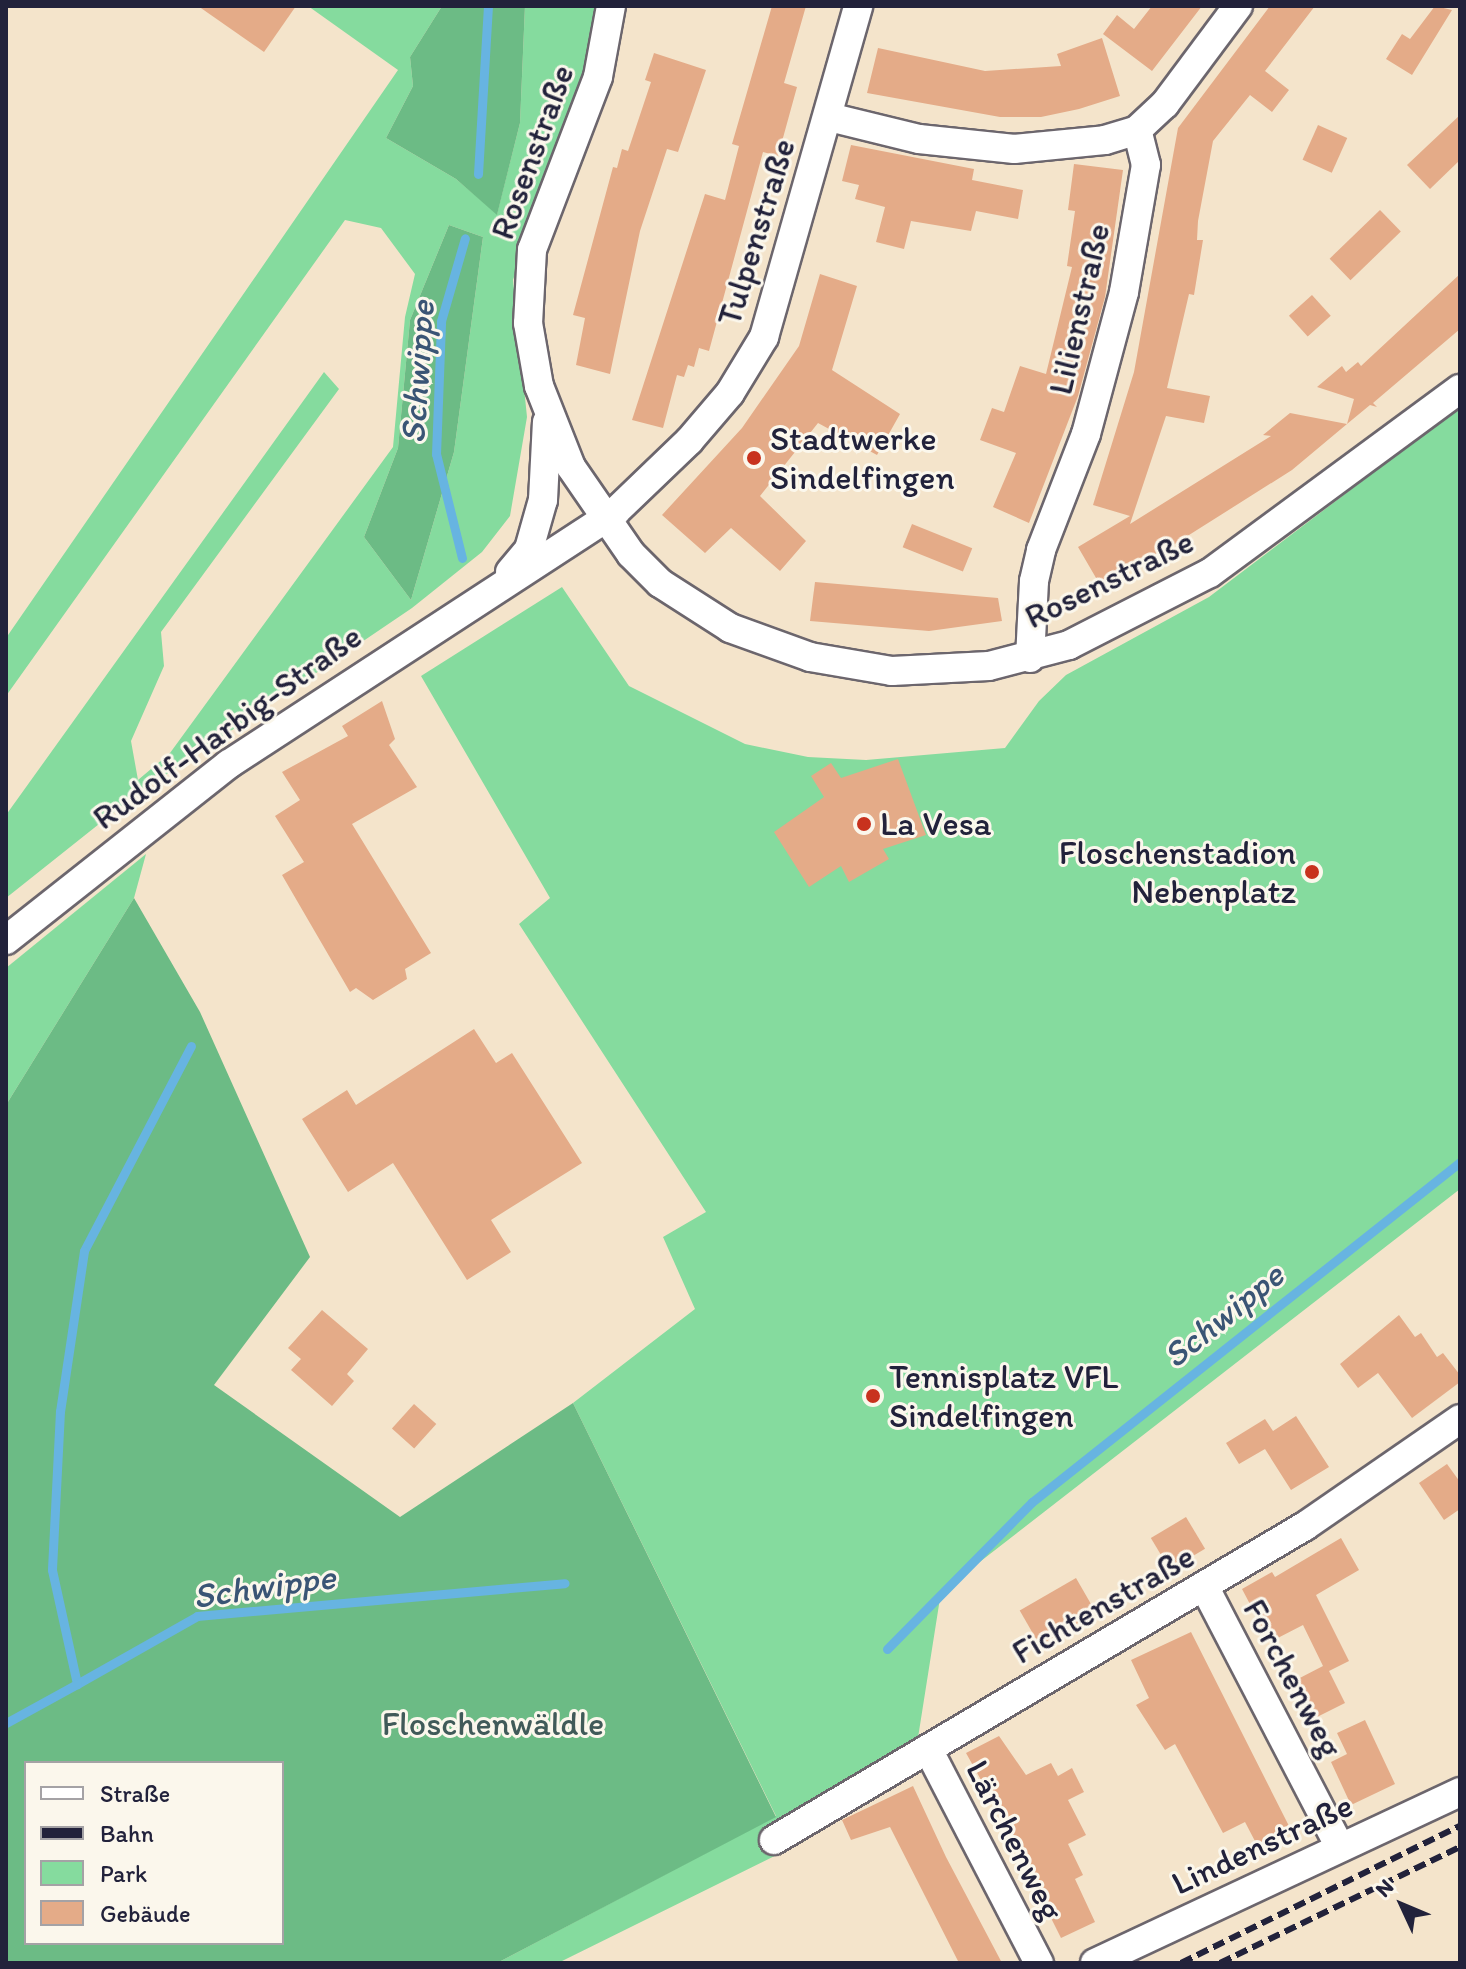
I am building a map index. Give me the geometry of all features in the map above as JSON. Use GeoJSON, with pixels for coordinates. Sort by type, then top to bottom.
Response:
{"type":"FeatureCollection","features":[{"type":"Feature","properties":{"kind":"street","name":"Rosenstraße"},"geometry":{"type":"LineString","coordinates":[[611,6],[598,77],[532,250],[528,323],[547,414],[571,467],[605,519],[660,583],[700,611],[756,639],[810,657],[892,671],[944,671],[1030,658],[1095,634],[1210,573],[1460,389]]}},
{"type":"Feature","properties":{"kind":"street","name":"Tulpenstraße"},"geometry":{"type":"LineString","coordinates":[[605,519],[689,441],[753,357],[774,307],[858,6]]}},
{"type":"Feature","properties":{"kind":"street"},"geometry":{"type":"LineString","coordinates":[[829,117],[933,141],[1014,149],[1105,140],[1151,122],[1238,6]]}},
{"type":"Feature","properties":{"kind":"street","name":"Lilienstraße"},"geometry":{"type":"LineString","coordinates":[[1030,658],[1034,581],[1041,550],[1086,434],[1124,292],[1146,165],[1137,130]]}},
{"type":"Feature","properties":{"kind":"street","name":"Rudolf-Harbig-Straße"},"geometry":{"type":"LineString","coordinates":[[499,585],[529,549],[543,500],[547,414]]}},
{"type":"Feature","properties":{"kind":"street","name":"Rudolf-Harbig-Straße"},"geometry":{"type":"LineString","coordinates":[[6,940],[195,788],[499,585],[605,519]]}},
{"type":"Feature","properties":{"kind":"street","name":"Fichtenstraße"},"geometry":{"type":"LineString","coordinates":[[774,1840],[1305,1526],[1460,1419]]}},
{"type":"Feature","properties":{"kind":"street","name":"Forchenweg"},"geometry":{"type":"LineString","coordinates":[[1204,1586],[1340,1847]]}},
{"type":"Feature","properties":{"kind":"street","name":"Lärchenweg"},"geometry":{"type":"LineString","coordinates":[[928,1749],[1039,1963]]}},
{"type":"Feature","properties":{"kind":"street","name":"Lindenstraße"},"geometry":{"type":"LineString","coordinates":[[1095,1963],[1460,1792]]}},
{"type":"Feature","properties":{"kind":"green space"},"geometry":{"type":"Polygon","coordinates":[[[308,6],[442,6],[410,57],[413,86],[386,138],[456,179],[497,214],[520,123],[525,6],[595,6],[592,50],[513,280],[527,417],[510,516],[482,552],[412,608],[133,797],[6,898],[6,815],[324,372],[339,389],[161,632],[164,666],[131,741],[138,780],[170,753],[393,447],[405,317],[415,274],[381,228],[345,220],[6,696],[6,638],[398,70],[308,6]],[[449,225],[410,320],[398,448],[364,537],[411,600],[454,452],[483,237],[449,225]]]}},
{"type":"Feature","properties":{"kind":"green space"},"geometry":{"type":"Polygon","coordinates":[[[442,6],[525,6],[520,123],[497,215],[456,179],[386,138],[413,86],[410,57],[442,6]]]}},
{"type":"Feature","properties":{"kind":"green space"},"geometry":{"type":"Polygon","coordinates":[[[449,225],[483,237],[454,452],[411,600],[364,537],[398,448],[410,320],[449,225]]]}},
{"type":"Feature","properties":{"kind":"green space"},"geometry":{"type":"Polygon","coordinates":[[[1460,407],[1460,1189],[941,1592],[917,1744],[811,1822],[805,1841],[558,1963],[497,1963],[776,1816],[573,1403],[695,1309],[663,1237],[706,1212],[519,924],[550,898],[421,676],[562,587],[629,686],[745,744],[808,757],[866,760],[1005,748],[1039,701],[1066,675],[1209,597],[1460,407]]]}},
{"type":"Feature","properties":{"kind":"green space"},"geometry":{"type":"Polygon","coordinates":[[[146,854],[134,898],[6,1105],[6,968],[146,854]]]}},
{"type":"Feature","properties":{"kind":"green space","name":"Floschenwäldle"},"geometry":{"type":"Polygon","coordinates":[[[134,898],[200,1012],[310,1257],[214,1385],[400,1517],[573,1403],[776,1817],[497,1963],[6,1963],[6,1105],[134,898]]]}},
{"type":"Feature","properties":{"kind":"building"},"geometry":{"type":"Polygon","coordinates":[[[198,6],[296,6],[264,52],[198,6]]]}},
{"type":"Feature","properties":{"kind":"building"},"geometry":{"type":"Polygon","coordinates":[[[772,6],[806,6],[784,83],[797,87],[778,156],[763,152],[709,351],[699,348],[694,367],[688,365],[684,377],[677,375],[663,428],[632,420],[705,194],[725,200],[739,146],[732,144],[772,6]]]}},
{"type":"Feature","properties":{"kind":"building"},"geometry":{"type":"Polygon","coordinates":[[[1152,6],[1202,6],[1152,71],[1103,34],[1117,15],[1134,29],[1152,6]]]}},
{"type":"Feature","properties":{"kind":"building"},"geometry":{"type":"Polygon","coordinates":[[[1270,6],[1315,6],[1265,71],[1289,90],[1272,112],[1250,95],[1213,141],[1198,221],[1197,240],[1203,240],[1194,295],[1189,294],[1167,388],[1210,396],[1204,423],[1166,416],[1130,524],[1271,436],[1263,435],[1290,413],[1347,424],[1292,470],[1170,547],[1099,583],[1078,547],[1130,516],[1093,505],[1134,372],[1178,128],[1270,6]]]}},
{"type":"Feature","properties":{"kind":"building"},"geometry":{"type":"Polygon","coordinates":[[[1435,6],[1452,10],[1412,75],[1386,59],[1402,34],[1410,39],[1435,6]]]}},
{"type":"Feature","properties":{"kind":"building"},"geometry":{"type":"Polygon","coordinates":[[[1102,38],[1120,96],[1079,109],[1041,117],[1000,117],[867,93],[878,48],[985,71],[1061,66],[1057,54],[1102,38]]]}},
{"type":"Feature","properties":{"kind":"building"},"geometry":{"type":"Polygon","coordinates":[[[654,53],[706,70],[678,152],[667,149],[640,231],[610,374],[576,365],[585,318],[573,315],[613,167],[617,168],[622,149],[628,151],[651,82],[645,80],[654,53]]]}},
{"type":"Feature","properties":{"kind":"building"},"geometry":{"type":"Polygon","coordinates":[[[1460,115],[1460,160],[1430,189],[1407,165],[1460,115]]]}},
{"type":"Feature","properties":{"kind":"building"},"geometry":{"type":"Polygon","coordinates":[[[1318,125],[1347,138],[1332,173],[1303,160],[1318,125]]]}},
{"type":"Feature","properties":{"kind":"building"},"geometry":{"type":"Polygon","coordinates":[[[851,145],[974,169],[972,180],[1023,190],[1018,219],[976,211],[971,231],[911,221],[904,249],[876,242],[885,207],[855,199],[859,185],[842,181],[851,145]]]}},
{"type":"Feature","properties":{"kind":"building"},"geometry":{"type":"Polygon","coordinates":[[[1074,164],[1123,170],[1105,297],[1078,396],[1029,523],[993,507],[1016,453],[980,440],[992,408],[1004,412],[1020,366],[1046,374],[1072,267],[1067,266],[1075,211],[1068,210],[1074,164]]]}},
{"type":"Feature","properties":{"kind":"building"},"geometry":{"type":"Polygon","coordinates":[[[1380,210],[1401,232],[1350,280],[1330,259],[1380,210]]]}},
{"type":"Feature","properties":{"kind":"building","name":"Stadtwerke Sindelfingen"},"geometry":{"type":"Polygon","coordinates":[[[820,274],[857,286],[832,370],[900,414],[877,455],[818,423],[760,496],[806,541],[780,571],[731,528],[705,553],[662,515],[742,428],[799,346],[820,274]]]}},
{"type":"Feature","properties":{"kind":"building"},"geometry":{"type":"Polygon","coordinates":[[[1460,274],[1460,329],[1373,403],[1377,407],[1370,405],[1347,424],[1354,399],[1317,387],[1342,366],[1346,372],[1358,362],[1361,366],[1460,274]]]}},
{"type":"Feature","properties":{"kind":"building"},"geometry":{"type":"Polygon","coordinates":[[[1312,295],[1331,316],[1308,337],[1289,316],[1312,295]]]}},
{"type":"Feature","properties":{"kind":"building"},"geometry":{"type":"Polygon","coordinates":[[[912,524],[972,548],[963,572],[903,547],[912,524]]]}},
{"type":"Feature","properties":{"kind":"building"},"geometry":{"type":"Polygon","coordinates":[[[815,582],[998,598],[1002,621],[929,631],[810,621],[815,582]]]}},
{"type":"Feature","properties":{"kind":"building"},"geometry":{"type":"Polygon","coordinates":[[[382,701],[395,739],[389,745],[417,787],[352,824],[431,953],[405,969],[407,979],[373,1000],[356,988],[350,992],[282,875],[304,862],[275,816],[300,800],[282,772],[348,736],[342,726],[382,701]]]}},
{"type":"Feature","properties":{"kind":"building","name":"La Vesa"},"geometry":{"type":"Polygon","coordinates":[[[898,759],[926,835],[883,849],[889,859],[849,882],[841,866],[809,887],[774,832],[824,797],[811,776],[831,763],[841,778],[898,759]]]}},
{"type":"Feature","properties":{"kind":"building"},"geometry":{"type":"Polygon","coordinates":[[[474,1029],[496,1063],[512,1053],[582,1163],[491,1220],[511,1252],[467,1280],[393,1163],[348,1192],[302,1119],[347,1090],[356,1105],[474,1029]]]}},
{"type":"Feature","properties":{"kind":"building"},"geometry":{"type":"Polygon","coordinates":[[[322,1310],[368,1349],[347,1374],[354,1381],[332,1406],[291,1370],[301,1359],[288,1348],[322,1310]]]}},
{"type":"Feature","properties":{"kind":"building"},"geometry":{"type":"Polygon","coordinates":[[[1399,1315],[1415,1337],[1421,1333],[1437,1357],[1443,1353],[1460,1375],[1460,1382],[1412,1418],[1378,1373],[1358,1388],[1340,1364],[1399,1315]]]}},
{"type":"Feature","properties":{"kind":"building"},"geometry":{"type":"Polygon","coordinates":[[[414,1404],[436,1424],[414,1449],[392,1429],[414,1404]]]}},
{"type":"Feature","properties":{"kind":"building"},"geometry":{"type":"Polygon","coordinates":[[[1296,1416],[1329,1467],[1291,1490],[1265,1449],[1239,1464],[1226,1443],[1265,1419],[1273,1431],[1296,1416]]]}},
{"type":"Feature","properties":{"kind":"building"},"geometry":{"type":"Polygon","coordinates":[[[1447,1464],[1460,1482],[1460,1509],[1444,1520],[1419,1483],[1447,1464]]]}},
{"type":"Feature","properties":{"kind":"building"},"geometry":{"type":"Polygon","coordinates":[[[1186,1517],[1205,1549],[1170,1570],[1151,1538],[1186,1517]]]}},
{"type":"Feature","properties":{"kind":"building"},"geometry":{"type":"Polygon","coordinates":[[[1341,1538],[1359,1570],[1316,1595],[1349,1661],[1329,1671],[1345,1703],[1311,1720],[1292,1682],[1323,1666],[1303,1625],[1270,1642],[1242,1589],[1272,1572],[1275,1577],[1341,1538]]]}},
{"type":"Feature","properties":{"kind":"building"},"geometry":{"type":"Polygon","coordinates":[[[1076,1578],[1096,1613],[1040,1645],[1020,1610],[1076,1578]]]}},
{"type":"Feature","properties":{"kind":"building"},"geometry":{"type":"Polygon","coordinates":[[[1191,1632],[1290,1828],[1257,1845],[1245,1822],[1223,1833],[1175,1744],[1165,1750],[1136,1705],[1149,1698],[1131,1660],[1191,1632]]]}},
{"type":"Feature","properties":{"kind":"building"},"geometry":{"type":"Polygon","coordinates":[[[1365,1720],[1395,1784],[1351,1805],[1331,1762],[1347,1754],[1337,1733],[1365,1720]]]}},
{"type":"Feature","properties":{"kind":"building"},"geometry":{"type":"Polygon","coordinates":[[[999,1736],[1026,1775],[1051,1763],[1058,1776],[1072,1768],[1084,1792],[1068,1800],[1086,1835],[1068,1844],[1083,1875],[1075,1879],[1095,1922],[1061,1938],[1043,1902],[1048,1900],[966,1753],[999,1736]]]}},
{"type":"Feature","properties":{"kind":"building"},"geometry":{"type":"Polygon","coordinates":[[[913,1786],[946,1857],[1002,1963],[959,1963],[890,1827],[851,1840],[842,1820],[913,1786]]]}},
{"type":"Feature","properties":{"kind":"waterway","name":"Schwippe"},"geometry":{"type":"LineString","coordinates":[[478,174],[488,6]]}},
{"type":"Feature","properties":{"kind":"waterway","name":"Schwippe"},"geometry":{"type":"LineString","coordinates":[[462,558],[436,454],[441,321],[465,238]]}},
{"type":"Feature","properties":{"kind":"waterway","name":"Schwippe"},"geometry":{"type":"LineString","coordinates":[[191,1046],[84,1251],[60,1411],[52,1570],[77,1684],[197,1616],[565,1583]]}},
{"type":"Feature","properties":{"kind":"waterway","name":"Schwippe"},"geometry":{"type":"LineString","coordinates":[[887,1649],[1032,1502],[1460,1162]]}},
{"type":"Feature","properties":{"kind":"waterway"},"geometry":{"type":"LineString","coordinates":[[6,1723],[77,1684]]}},
{"type":"Feature","properties":{"kind":"railway"},"geometry":{"type":"LineString","coordinates":[[1181,1963],[1460,1826]]}},
{"type":"Feature","properties":{"kind":"railway"},"geometry":{"type":"LineString","coordinates":[[1220,1963],[1460,1847]]}},
{"type":"Feature","properties":{"kind":"place","name":"Stadtwerke Sindelfingen"},"geometry":{"type":"Point","coordinates":[754,458]}},
{"type":"Feature","properties":{"kind":"place","name":"La Vesa"},"geometry":{"type":"Point","coordinates":[864,824]}},
{"type":"Feature","properties":{"kind":"place","name":"Floschenstadion Nebenplatz"},"geometry":{"type":"Point","coordinates":[1312,872]}},
{"type":"Feature","properties":{"kind":"place","name":"Tennisplatz VFL Sindelfingen"},"geometry":{"type":"Point","coordinates":[873,1396]}}]}
